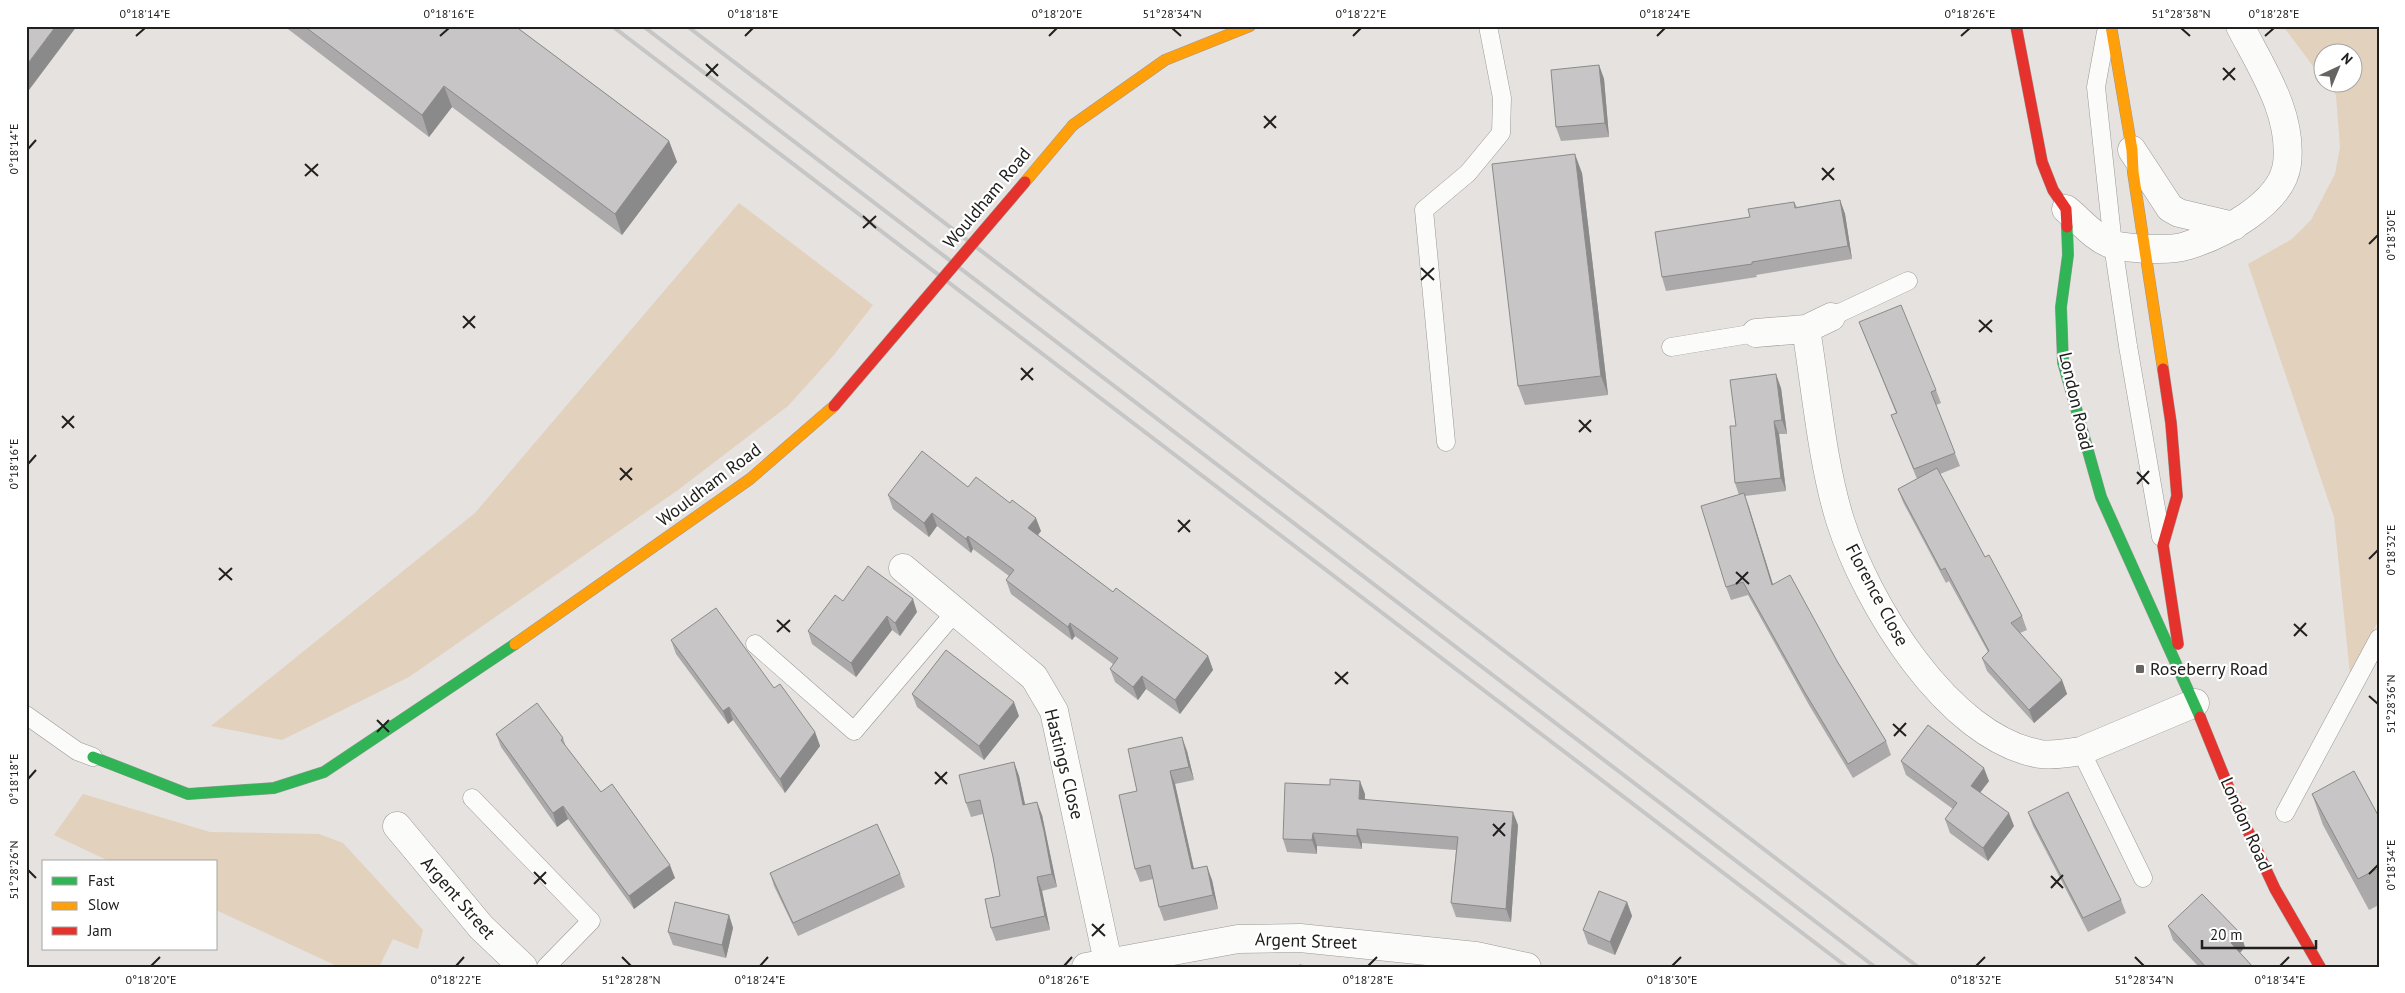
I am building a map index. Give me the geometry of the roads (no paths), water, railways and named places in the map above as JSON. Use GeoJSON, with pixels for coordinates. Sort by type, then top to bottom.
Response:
{"type":"FeatureCollection","features":[{"type":"Feature","properties":{"kind":"street","name":"Wouldham Road"},"geometry":{"type":"LineString","coordinates":[[94,757],[188,794],[274,788],[324,772],[571,606],[750,479],[834,406],[1073,125],[1165,60],[1250,26]]}},
{"type":"Feature","properties":{"kind":"street"},"geometry":{"type":"LineString","coordinates":[[2016,26],[2042,162],[2053,190],[2066,209],[2102,240],[2113,245],[2161,250],[2184,247],[2234,226],[2274,192],[2286,166],[2287,136],[2281,109],[2240,26]]}},
{"type":"Feature","properties":{"kind":"street","name":"London Road"},"geometry":{"type":"LineString","coordinates":[[2111,26],[2132,150],[2133,172],[2167,394],[2177,496],[2163,545],[2183,675]]}},
{"type":"Feature","properties":{"kind":"street"},"geometry":{"type":"LineString","coordinates":[[2132,150],[2170,208],[2234,226]]}},
{"type":"Feature","properties":{"kind":"street","name":"London Road"},"geometry":{"type":"LineString","coordinates":[[2066,209],[2068,255],[2061,307],[2063,362],[2100,497],[2183,675],[2234,801],[2275,889],[2320,967]]}},
{"type":"Feature","properties":{"kind":"street"},"geometry":{"type":"LineString","coordinates":[[1756,333],[1806,329],[1831,317]]}},
{"type":"Feature","properties":{"kind":"street","name":"Florence Close"},"geometry":{"type":"LineString","coordinates":[[1806,329],[1832,489],[1840,520],[1866,582],[1899,640],[1935,685],[1956,706],[1985,729],[2006,742],[2040,754],[2063,754],[2081,751],[2195,703]]}},
{"type":"Feature","properties":{"kind":"street","name":"Hastings Close"},"geometry":{"type":"LineString","coordinates":[[903,568],[1034,677],[1054,711],[1097,964]]}},
{"type":"Feature","properties":{"kind":"street","name":"Argent Street"},"geometry":{"type":"LineString","coordinates":[[397,826],[481,927],[523,967]]}},
{"type":"Feature","properties":{"kind":"street","name":"Argent Street"},"geometry":{"type":"LineString","coordinates":[[1097,964],[1238,939],[1300,938],[1398,957],[1476,956],[1527,967]]}},
{"type":"Feature","properties":{"kind":"lane"},"geometry":{"type":"LineString","coordinates":[[1446,442],[1424,210],[1468,173],[1501,132],[1502,98],[1488,26]]}},
{"type":"Feature","properties":{"kind":"lane","name":"London Road"},"geometry":{"type":"LineString","coordinates":[[2107,26],[2096,87],[2113,245],[2128,346],[2163,545]]}},
{"type":"Feature","properties":{"kind":"lane"},"geometry":{"type":"LineString","coordinates":[[1831,317],[1908,281]]}},
{"type":"Feature","properties":{"kind":"lane"},"geometry":{"type":"LineString","coordinates":[[1671,347],[1756,333]]}},
{"type":"Feature","properties":{"kind":"lane"},"geometry":{"type":"LineString","coordinates":[[755,644],[854,731],[956,612]]}},
{"type":"Feature","properties":{"kind":"lane"},"geometry":{"type":"LineString","coordinates":[[2285,813],[2379,638]]}},
{"type":"Feature","properties":{"kind":"lane"},"geometry":{"type":"LineString","coordinates":[[26,715],[77,751],[94,757]]}},
{"type":"Feature","properties":{"kind":"lane"},"geometry":{"type":"LineString","coordinates":[[2081,751],[2143,878]]}},
{"type":"Feature","properties":{"kind":"lane"},"geometry":{"type":"LineString","coordinates":[[472,798],[591,921],[546,967]]}},
{"type":"Feature","properties":{"kind":"railway"},"geometry":{"type":"LineString","coordinates":[[612,26],[1847,967]]}},
{"type":"Feature","properties":{"kind":"railway"},"geometry":{"type":"LineString","coordinates":[[643,26],[1875,967]]}},
{"type":"Feature","properties":{"kind":"railway"},"geometry":{"type":"LineString","coordinates":[[687,26],[1918,967]]}},
{"type":"Feature","properties":{"kind":"place","name":"Roseberry Road"},"geometry":{"type":"Point","coordinates":[2140,669]}}]}
